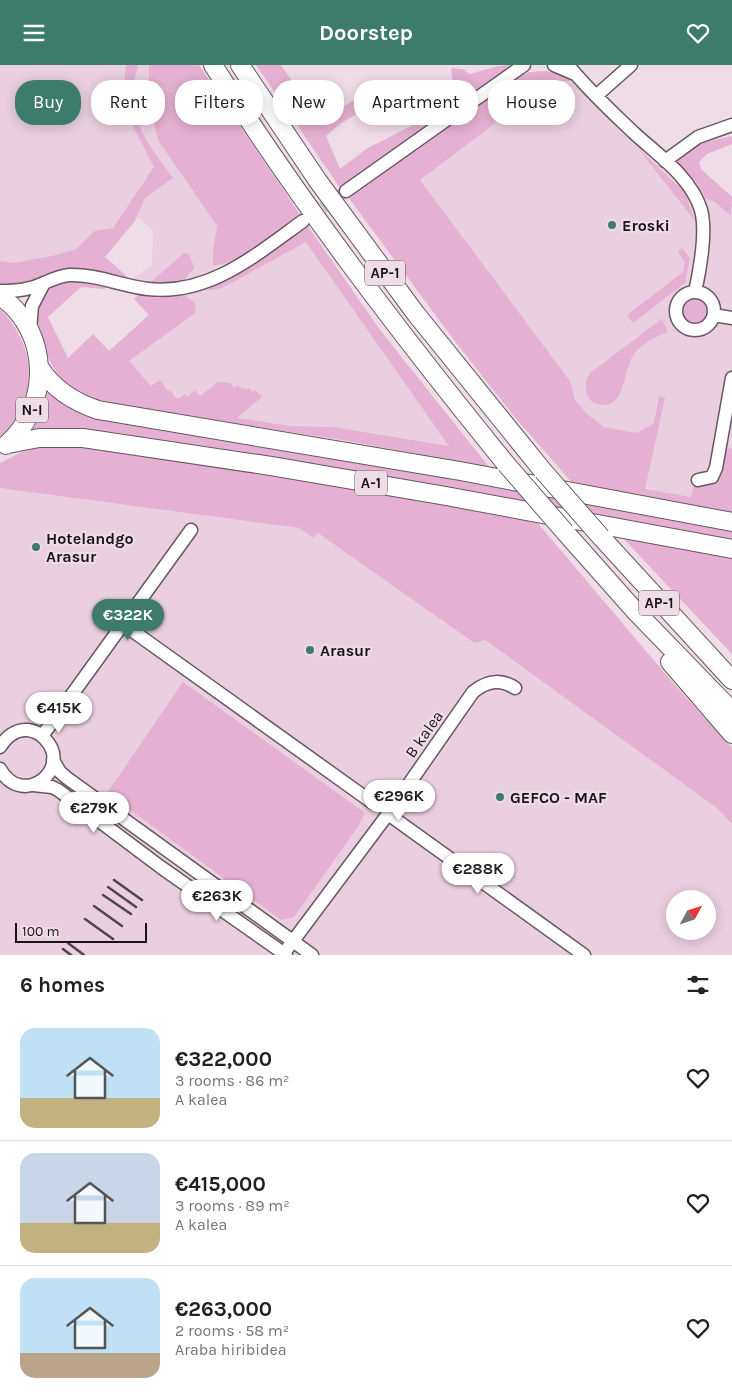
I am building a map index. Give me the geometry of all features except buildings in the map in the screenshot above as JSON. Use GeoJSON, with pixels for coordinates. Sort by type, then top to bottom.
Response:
{"type":"FeatureCollection","features":[{"type":"Feature","properties":{"kind":"highway","name":"AP-1"},"geometry":{"type":"LineString","coordinates":[[213,65],[267,146],[361,279],[446,390],[506,464],[636,612],[732,711]]}},
{"type":"Feature","properties":{"kind":"highway","name":"AP-1"},"geometry":{"type":"LineString","coordinates":[[240,65],[318,181],[416,314],[543,471],[601,537],[726,671],[732,680]]}},
{"type":"Feature","properties":{"kind":"highway","name":"N-I"},"geometry":{"type":"LineString","coordinates":[[0,296],[13,307],[30,330],[40,368],[39,385],[32,410],[20,432],[4,447]]}},
{"type":"Feature","properties":{"kind":"highway","name":"A-1"},"geometry":{"type":"LineString","coordinates":[[40,368],[48,381],[60,391],[79,403],[98,410],[396,459],[732,522]]}},
{"type":"Feature","properties":{"kind":"highway","name":"A-1"},"geometry":{"type":"LineString","coordinates":[[4,447],[39,438],[83,438],[446,496],[732,549]]}},
{"type":"Feature","properties":{"kind":"highway"},"geometry":{"type":"LineString","coordinates":[[636,612],[664,655],[732,735]]}},
{"type":"Feature","properties":{"kind":"street"},"geometry":{"type":"LineString","coordinates":[[346,191],[525,65]]}},
{"type":"Feature","properties":{"kind":"street"},"geometry":{"type":"LineString","coordinates":[[554,65],[573,68],[596,96],[678,172],[689,187],[701,211],[701,249],[703,256],[695,292]]}},
{"type":"Feature","properties":{"kind":"street"},"geometry":{"type":"LineString","coordinates":[[596,96],[631,65]]}},
{"type":"Feature","properties":{"kind":"street"},"geometry":{"type":"LineString","coordinates":[[665,161],[698,137],[732,125]]}},
{"type":"Feature","properties":{"kind":"street"},"geometry":{"type":"LineString","coordinates":[[0,291],[24,290],[60,276],[77,275],[154,290],[178,290],[192,287],[232,270],[304,221]]}},
{"type":"Feature","properties":{"kind":"street"},"geometry":{"type":"LineString","coordinates":[[30,330],[32,306],[44,283]]}},
{"type":"Feature","properties":{"kind":"street"},"geometry":{"type":"LineString","coordinates":[[695,292],[704,294],[710,299],[713,304],[714,315],[710,323],[698,330],[691,330],[676,318],[676,304],[685,294],[695,292]]}},
{"type":"Feature","properties":{"kind":"street"},"geometry":{"type":"LineString","coordinates":[[714,315],[732,319]]}},
{"type":"Feature","properties":{"kind":"street"},"geometry":{"type":"LineString","coordinates":[[698,480],[712,477],[726,442],[732,378]]}},
{"type":"Feature","properties":{"kind":"street"},"geometry":{"type":"LineString","coordinates":[[42,736],[191,530]]}},
{"type":"Feature","properties":{"kind":"street"},"geometry":{"type":"LineString","coordinates":[[124,624],[373,803]]}},
{"type":"Feature","properties":{"kind":"street","name":"B kalea"},"geometry":{"type":"LineString","coordinates":[[285,954],[388,814],[473,692],[482,685],[502,681],[515,689]]}},
{"type":"Feature","properties":{"kind":"street"},"geometry":{"type":"LineString","coordinates":[[0,729],[13,733]]}},
{"type":"Feature","properties":{"kind":"street"},"geometry":{"type":"LineString","coordinates":[[0,747],[6,738],[13,733],[28,730],[42,736],[49,743],[53,751],[53,761],[47,776],[33,785]]}},
{"type":"Feature","properties":{"kind":"street"},"geometry":{"type":"LineString","coordinates":[[53,761],[60,772],[67,778],[312,955]]}},
{"type":"Feature","properties":{"kind":"street"},"geometry":{"type":"LineString","coordinates":[[0,769],[10,782],[18,785],[52,787],[58,790],[162,867],[285,954]]}},
{"type":"Feature","properties":{"kind":"street"},"geometry":{"type":"LineString","coordinates":[[388,814],[584,955]]}},
{"type":"Feature","properties":{"kind":"shaded area"},"geometry":{"type":"Polygon","coordinates":[[[0,65],[126,65],[124,80],[91,80],[91,125],[132,125],[154,167],[113,228],[94,231],[76,249],[56,255],[15,263],[0,261],[0,65]]]}},
{"type":"Feature","properties":{"kind":"shaded area"},"geometry":{"type":"Polygon","coordinates":[[[126,65],[138,65],[135,80],[124,80],[126,65]]]}},
{"type":"Feature","properties":{"kind":"shaded area"},"geometry":{"type":"Polygon","coordinates":[[[138,65],[149,65],[149,80],[136,80],[138,65]]]}},
{"type":"Feature","properties":{"kind":"shaded area"},"geometry":{"type":"Polygon","coordinates":[[[149,65],[199,65],[209,80],[175,80],[175,125],[240,125],[301,216],[244,255],[221,265],[213,265],[213,250],[217,226],[158,140],[154,125],[165,125],[165,80],[149,80],[149,65]]]}},
{"type":"Feature","properties":{"kind":"shaded area"},"geometry":{"type":"Polygon","coordinates":[[[256,65],[281,65],[291,80],[273,80],[273,90],[256,65]]]}},
{"type":"Feature","properties":{"kind":"shaded area"},"geometry":{"type":"Polygon","coordinates":[[[510,65],[491,80],[488,80],[488,82],[478,89],[478,80],[453,80],[451,68],[463,69],[469,74],[510,65]]]}},
{"type":"Feature","properties":{"kind":"shaded area"},"geometry":{"type":"Polygon","coordinates":[[[546,71],[560,74],[569,80],[513,80],[530,72],[546,71]]]}},
{"type":"Feature","properties":{"kind":"shaded area"},"geometry":{"type":"Polygon","coordinates":[[[575,85],[637,147],[646,138],[677,167],[680,165],[696,182],[706,199],[715,202],[732,216],[732,449],[726,447],[717,478],[711,485],[691,497],[645,489],[659,397],[654,423],[636,433],[604,427],[586,413],[575,400],[570,381],[420,180],[493,125],[575,125],[575,85]],[[640,150],[694,219],[677,183],[640,150]]]}},
{"type":"Feature","properties":{"kind":"shaded area"},"geometry":{"type":"Polygon","coordinates":[[[488,99],[488,125],[493,125],[420,180],[570,381],[575,400],[586,413],[604,427],[636,433],[654,423],[659,396],[665,398],[645,489],[691,497],[694,486],[711,485],[717,478],[726,447],[732,449],[732,514],[573,484],[513,415],[454,340],[348,197],[452,125],[478,125],[478,107],[488,99]]]}},
{"type":"Feature","properties":{"kind":"shaded area"},"geometry":{"type":"Polygon","coordinates":[[[354,100],[354,115],[344,122],[344,106],[354,100]]]}},
{"type":"Feature","properties":{"kind":"shaded area"},"geometry":{"type":"Polygon","coordinates":[[[132,125],[139,125],[153,150],[173,178],[145,198],[135,221],[105,257],[131,280],[95,272],[67,270],[50,273],[23,286],[8,287],[0,285],[0,261],[15,263],[56,255],[76,249],[94,231],[113,228],[154,167],[132,125]]]}},
{"type":"Feature","properties":{"kind":"shaded area"},"geometry":{"type":"Polygon","coordinates":[[[139,125],[154,125],[158,140],[217,226],[213,250],[213,265],[218,267],[184,283],[187,276],[152,284],[131,280],[152,265],[153,231],[137,216],[145,198],[173,178],[148,142],[139,125]]]}},
{"type":"Feature","properties":{"kind":"shaded area"},"geometry":{"type":"Polygon","coordinates":[[[297,125],[339,125],[326,136],[340,169],[368,148],[413,125],[428,125],[340,188],[297,125]]]}},
{"type":"Feature","properties":{"kind":"shaded area"},"geometry":{"type":"Polygon","coordinates":[[[732,136],[732,144],[707,154],[699,162],[701,169],[732,197],[731,216],[715,202],[706,199],[696,182],[677,162],[679,158],[700,143],[732,136]]]}},
{"type":"Feature","properties":{"kind":"shaded area"},"geometry":{"type":"Polygon","coordinates":[[[637,147],[685,192],[695,221],[637,147]]]}},
{"type":"Feature","properties":{"kind":"shaded area"},"geometry":{"type":"Polygon","coordinates":[[[307,225],[380,330],[489,467],[348,441],[114,405],[90,398],[73,390],[63,381],[52,364],[42,339],[37,313],[43,295],[56,284],[65,281],[76,281],[107,287],[104,289],[81,287],[48,317],[68,358],[93,334],[109,351],[149,315],[134,299],[138,295],[158,298],[184,295],[193,301],[196,306],[194,314],[129,361],[151,386],[160,380],[168,391],[170,390],[176,398],[180,398],[185,394],[187,397],[195,390],[200,396],[218,382],[230,383],[234,388],[238,385],[242,389],[247,390],[249,388],[252,392],[255,390],[262,397],[237,418],[291,426],[333,427],[449,446],[306,242],[222,288],[210,290],[208,287],[307,225]]]}},
{"type":"Feature","properties":{"kind":"shaded area"},"geometry":{"type":"Polygon","coordinates":[[[306,241],[450,446],[333,427],[291,426],[236,418],[261,397],[255,390],[252,392],[234,388],[200,397],[176,398],[171,391],[168,392],[151,386],[129,361],[194,314],[193,301],[184,295],[208,287],[222,288],[306,241]]]}},
{"type":"Feature","properties":{"kind":"shaded area"},"geometry":{"type":"Polygon","coordinates":[[[682,248],[690,258],[685,283],[633,323],[627,315],[683,272],[685,262],[678,252],[682,248]]]}},
{"type":"Feature","properties":{"kind":"shaded area"},"geometry":{"type":"Polygon","coordinates":[[[184,253],[189,254],[194,268],[184,283],[152,284],[151,282],[184,253]]]}},
{"type":"Feature","properties":{"kind":"shaded area"},"geometry":{"type":"Polygon","coordinates":[[[696,296],[707,300],[711,311],[707,322],[696,326],[685,322],[681,311],[685,300],[696,296]]]}},
{"type":"Feature","properties":{"kind":"shaded area"},"geometry":{"type":"Polygon","coordinates":[[[0,309],[13,324],[22,340],[27,356],[29,373],[27,390],[22,406],[13,422],[0,437],[0,309]]]}},
{"type":"Feature","properties":{"kind":"shaded area"},"geometry":{"type":"Polygon","coordinates":[[[662,319],[668,332],[648,341],[635,352],[617,398],[611,403],[603,405],[592,402],[587,395],[586,388],[590,373],[662,319]]]}},
{"type":"Feature","properties":{"kind":"shaded area"},"geometry":{"type":"Polygon","coordinates":[[[48,391],[67,406],[175,429],[732,528],[732,543],[76,430],[33,429],[44,406],[48,391]]]}},
{"type":"Feature","properties":{"kind":"shaded area"},"geometry":{"type":"Polygon","coordinates":[[[34,446],[85,446],[357,488],[536,521],[673,683],[732,748],[732,824],[717,808],[485,640],[474,643],[318,533],[313,538],[299,528],[0,488],[0,463],[34,446]]]}},
{"type":"Feature","properties":{"kind":"shaded area","name":"Arasur"},"geometry":{"type":"Polygon","coordinates":[[[0,488],[299,528],[313,538],[318,533],[473,643],[484,640],[717,808],[732,824],[732,955],[0,955],[0,488]]]}},
{"type":"Feature","properties":{"kind":"shaded area"},"geometry":{"type":"Polygon","coordinates":[[[621,536],[732,558],[732,654],[621,536]]]}},
{"type":"Feature","properties":{"kind":"shaded area"},"geometry":{"type":"Polygon","coordinates":[[[183,682],[365,813],[357,828],[294,917],[281,920],[107,793],[183,682]]]}},
{"type":"Feature","properties":{"kind":"tunnel"},"geometry":{"type":"LineString","coordinates":[[308,218],[346,191]]}},
{"type":"Feature","properties":{"kind":"railway"},"geometry":{"type":"LineString","coordinates":[[114,880],[142,900]]}},
{"type":"Feature","properties":{"kind":"railway"},"geometry":{"type":"LineString","coordinates":[[108,887],[136,907]]}},
{"type":"Feature","properties":{"kind":"railway"},"geometry":{"type":"LineString","coordinates":[[103,895],[131,914]]}},
{"type":"Feature","properties":{"kind":"railway"},"geometry":{"type":"LineString","coordinates":[[94,906],[122,926]]}},
{"type":"Feature","properties":{"kind":"railway"},"geometry":{"type":"LineString","coordinates":[[85,919],[113,939]]}},
{"type":"Feature","properties":{"kind":"railway"},"geometry":{"type":"LineString","coordinates":[[68,943],[84,955]]}},
{"type":"Feature","properties":{"kind":"railway"},"geometry":{"type":"LineString","coordinates":[[63,949],[71,955]]}},
{"type":"Feature","properties":{"kind":"place","name":"Eroski"},"geometry":{"type":"Point","coordinates":[612,225]}},
{"type":"Feature","properties":{"kind":"place","name":"Hotelandgo Arasur"},"geometry":{"type":"Point","coordinates":[36,547]}},
{"type":"Feature","properties":{"kind":"place","name":"Arasur"},"geometry":{"type":"Point","coordinates":[310,650]}},
{"type":"Feature","properties":{"kind":"place","name":"GEFCO - MAF"},"geometry":{"type":"Point","coordinates":[500,797]}}]}
